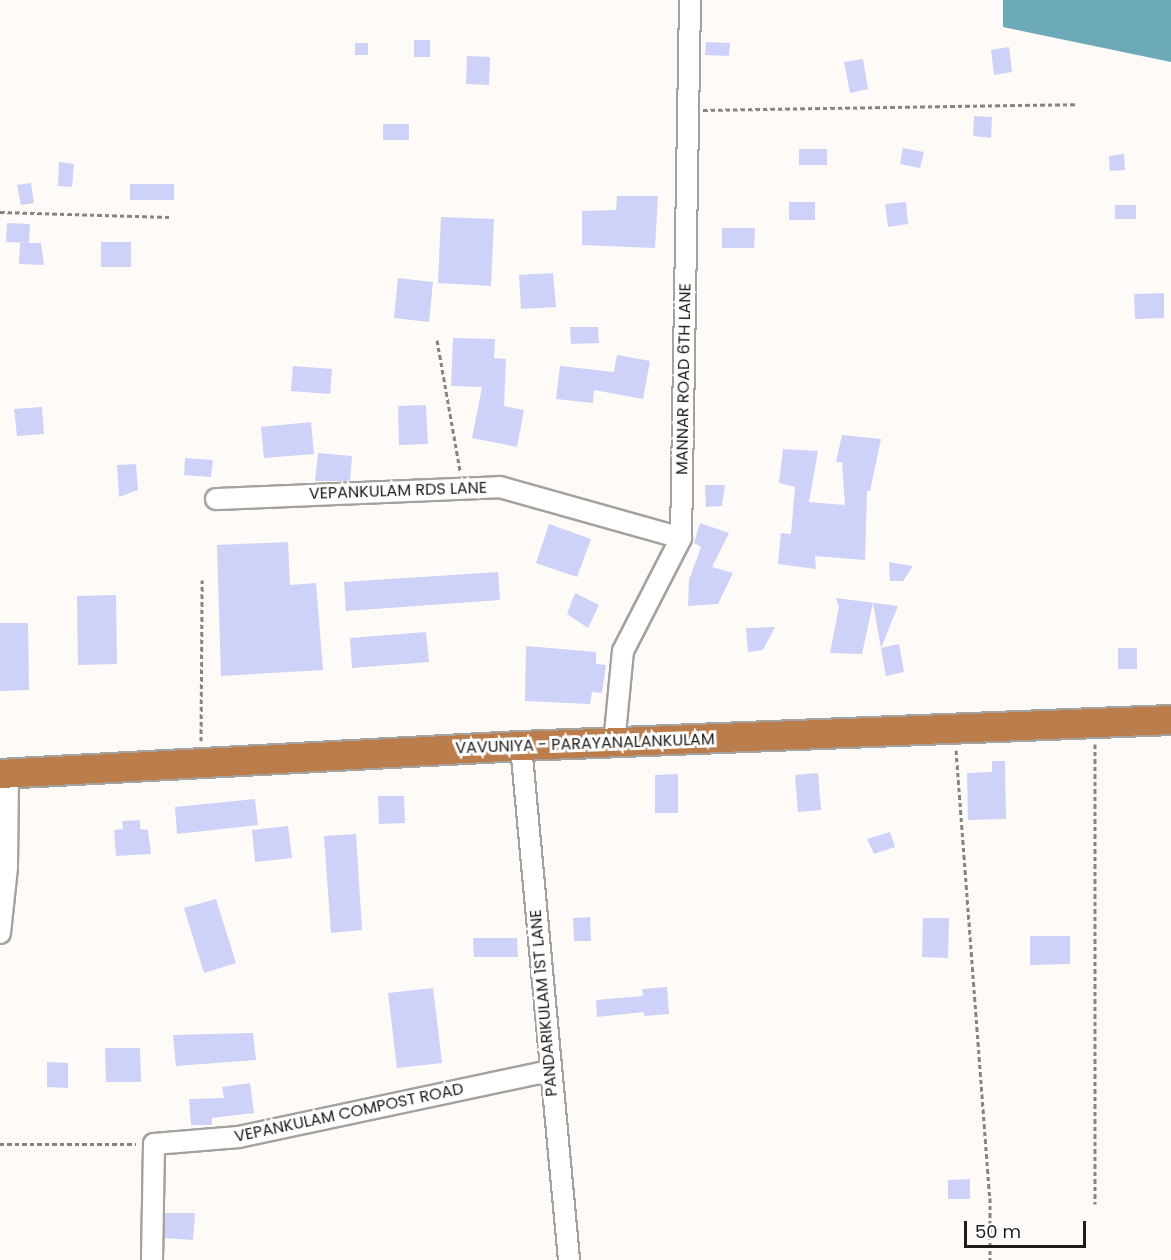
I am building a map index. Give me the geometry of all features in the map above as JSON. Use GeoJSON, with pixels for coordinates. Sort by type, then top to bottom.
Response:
{"type":"FeatureCollection","features":[{"type":"Feature","properties":{"kind":"highway","name":"VAVUNIYA - PARAYANALANKULAM"},"geometry":{"type":"LineString","coordinates":[[4,774],[521,746],[1171,720]]}},
{"type":"Feature","properties":{"kind":"street","name":"MANNAR ROAD 6TH LANE"},"geometry":{"type":"LineString","coordinates":[[614,744],[623,651],[681,538],[690,0]]}},
{"type":"Feature","properties":{"kind":"street","name":"VEPANKULAM RDS LANE"},"geometry":{"type":"LineString","coordinates":[[216,499],[500,487],[681,538]]}},
{"type":"Feature","properties":{"kind":"street","name":"PANDARIKULAM 1ST LANE"},"geometry":{"type":"LineString","coordinates":[[521,746],[569,1260]]}},
{"type":"Feature","properties":{"kind":"street"},"geometry":{"type":"LineString","coordinates":[[0,933],[7,867],[4,774]]}},
{"type":"Feature","properties":{"kind":"street","name":"VEPANKULAM COMPOST ROAD"},"geometry":{"type":"LineString","coordinates":[[154,1144],[238,1137],[550,1071]]}},
{"type":"Feature","properties":{"kind":"street"},"geometry":{"type":"LineString","coordinates":[[152,1260],[154,1144]]}},
{"type":"Feature","properties":{"kind":"path"},"geometry":{"type":"LineString","coordinates":[[689,110],[1077,104]]}},
{"type":"Feature","properties":{"kind":"path"},"geometry":{"type":"LineString","coordinates":[[0,212],[169,217]]}},
{"type":"Feature","properties":{"kind":"path"},"geometry":{"type":"LineString","coordinates":[[437,340],[463,488]]}},
{"type":"Feature","properties":{"kind":"path"},"geometry":{"type":"LineString","coordinates":[[201,743],[202,580]]}},
{"type":"Feature","properties":{"kind":"path"},"geometry":{"type":"LineString","coordinates":[[1095,724],[1095,1204]]}},
{"type":"Feature","properties":{"kind":"path"},"geometry":{"type":"LineString","coordinates":[[954,727],[990,1198],[990,1260]]}},
{"type":"Feature","properties":{"kind":"path"},"geometry":{"type":"LineString","coordinates":[[0,1144],[154,1144]]}},
{"type":"Feature","properties":{"kind":"water"},"geometry":{"type":"Polygon","coordinates":[[[1003,0],[1171,0],[1171,62],[1003,27],[1003,0]]]}},
{"type":"Feature","properties":{"kind":"building"},"geometry":{"type":"Polygon","coordinates":[[[414,40],[430,40],[430,57],[414,57],[414,40]]]}},
{"type":"Feature","properties":{"kind":"building"},"geometry":{"type":"Polygon","coordinates":[[[706,42],[730,43],[729,56],[705,55],[706,42]]]}},
{"type":"Feature","properties":{"kind":"building"},"geometry":{"type":"Polygon","coordinates":[[[355,43],[368,43],[368,55],[355,55],[355,43]]]}},
{"type":"Feature","properties":{"kind":"building"},"geometry":{"type":"Polygon","coordinates":[[[1009,47],[1012,72],[994,75],[991,50],[1009,47]]]}},
{"type":"Feature","properties":{"kind":"building"},"geometry":{"type":"Polygon","coordinates":[[[467,56],[490,57],[489,85],[466,84],[467,56]]]}},
{"type":"Feature","properties":{"kind":"building"},"geometry":{"type":"Polygon","coordinates":[[[863,59],[868,89],[850,93],[844,62],[863,59]]]}},
{"type":"Feature","properties":{"kind":"building"},"geometry":{"type":"Polygon","coordinates":[[[974,116],[992,117],[991,138],[973,136],[974,116]]]}},
{"type":"Feature","properties":{"kind":"building"},"geometry":{"type":"Polygon","coordinates":[[[383,124],[409,124],[409,140],[383,140],[383,124]]]}},
{"type":"Feature","properties":{"kind":"building"},"geometry":{"type":"Polygon","coordinates":[[[903,148],[924,152],[920,168],[900,164],[903,148]]]}},
{"type":"Feature","properties":{"kind":"building"},"geometry":{"type":"Polygon","coordinates":[[[799,149],[827,149],[827,165],[799,165],[799,149]]]}},
{"type":"Feature","properties":{"kind":"building"},"geometry":{"type":"Polygon","coordinates":[[[1124,154],[1125,170],[1110,171],[1109,156],[1124,154]]]}},
{"type":"Feature","properties":{"kind":"building"},"geometry":{"type":"Polygon","coordinates":[[[59,162],[74,164],[72,187],[58,186],[59,162]]]}},
{"type":"Feature","properties":{"kind":"building"},"geometry":{"type":"Polygon","coordinates":[[[31,183],[34,203],[21,205],[17,185],[31,183]]]}},
{"type":"Feature","properties":{"kind":"building"},"geometry":{"type":"Polygon","coordinates":[[[130,184],[174,184],[174,200],[130,200],[130,184]]]}},
{"type":"Feature","properties":{"kind":"building"},"geometry":{"type":"Polygon","coordinates":[[[617,196],[658,196],[655,248],[582,245],[582,211],[616,210],[617,196]]]}},
{"type":"Feature","properties":{"kind":"building"},"geometry":{"type":"Polygon","coordinates":[[[789,202],[815,202],[815,220],[789,220],[789,202]]]}},
{"type":"Feature","properties":{"kind":"building"},"geometry":{"type":"Polygon","coordinates":[[[906,202],[908,224],[888,227],[885,204],[906,202]]]}},
{"type":"Feature","properties":{"kind":"building"},"geometry":{"type":"Polygon","coordinates":[[[1115,205],[1136,205],[1136,219],[1115,219],[1115,205]]]}},
{"type":"Feature","properties":{"kind":"building"},"geometry":{"type":"Polygon","coordinates":[[[441,217],[494,219],[491,286],[438,283],[441,217]]]}},
{"type":"Feature","properties":{"kind":"building"},"geometry":{"type":"Polygon","coordinates":[[[7,223],[30,224],[29,243],[6,242],[7,223]]]}},
{"type":"Feature","properties":{"kind":"building"},"geometry":{"type":"Polygon","coordinates":[[[722,228],[755,228],[754,248],[722,248],[722,228]]]}},
{"type":"Feature","properties":{"kind":"building"},"geometry":{"type":"Polygon","coordinates":[[[101,242],[131,242],[131,267],[101,267],[101,242]]]}},
{"type":"Feature","properties":{"kind":"building"},"geometry":{"type":"Polygon","coordinates":[[[20,243],[41,243],[44,265],[19,264],[20,243]]]}},
{"type":"Feature","properties":{"kind":"building"},"geometry":{"type":"Polygon","coordinates":[[[553,273],[556,307],[521,309],[519,275],[553,273]]]}},
{"type":"Feature","properties":{"kind":"building"},"geometry":{"type":"Polygon","coordinates":[[[398,278],[433,282],[429,322],[394,318],[398,278]]]}},
{"type":"Feature","properties":{"kind":"building"},"geometry":{"type":"Polygon","coordinates":[[[1164,293],[1164,318],[1135,319],[1134,294],[1164,293]]]}},
{"type":"Feature","properties":{"kind":"building"},"geometry":{"type":"Polygon","coordinates":[[[570,327],[598,327],[599,343],[571,344],[570,327]]]}},
{"type":"Feature","properties":{"kind":"building"},"geometry":{"type":"Polygon","coordinates":[[[453,338],[495,339],[494,358],[506,359],[504,406],[524,410],[517,447],[472,438],[482,387],[451,386],[453,338]]]}},
{"type":"Feature","properties":{"kind":"building"},"geometry":{"type":"Polygon","coordinates":[[[617,355],[650,361],[643,399],[594,390],[593,403],[556,399],[560,366],[614,372],[617,355]]]}},
{"type":"Feature","properties":{"kind":"building"},"geometry":{"type":"Polygon","coordinates":[[[293,366],[332,369],[330,394],[291,391],[293,366]]]}},
{"type":"Feature","properties":{"kind":"building"},"geometry":{"type":"Polygon","coordinates":[[[426,405],[428,444],[399,445],[398,406],[426,405]]]}},
{"type":"Feature","properties":{"kind":"building"},"geometry":{"type":"Polygon","coordinates":[[[42,407],[44,434],[17,436],[14,409],[42,407]]]}},
{"type":"Feature","properties":{"kind":"building"},"geometry":{"type":"Polygon","coordinates":[[[311,422],[314,454],[264,458],[261,427],[311,422]]]}},
{"type":"Feature","properties":{"kind":"building"},"geometry":{"type":"Polygon","coordinates":[[[842,435],[881,439],[870,491],[867,491],[865,560],[815,556],[816,569],[778,564],[781,533],[791,534],[795,487],[779,483],[783,449],[818,451],[809,502],[845,505],[842,462],[836,462],[842,435]]]}},
{"type":"Feature","properties":{"kind":"building"},"geometry":{"type":"Polygon","coordinates":[[[318,453],[352,456],[350,481],[315,481],[318,453]]]}},
{"type":"Feature","properties":{"kind":"building"},"geometry":{"type":"Polygon","coordinates":[[[185,458],[213,460],[211,477],[184,475],[185,458]]]}},
{"type":"Feature","properties":{"kind":"building"},"geometry":{"type":"Polygon","coordinates":[[[136,464],[138,490],[119,497],[117,465],[136,464]]]}},
{"type":"Feature","properties":{"kind":"building"},"geometry":{"type":"Polygon","coordinates":[[[705,485],[725,485],[722,506],[706,507],[705,485]]]}},
{"type":"Feature","properties":{"kind":"building"},"geometry":{"type":"Polygon","coordinates":[[[700,523],[729,533],[712,567],[733,573],[718,604],[688,606],[689,580],[701,547],[694,543],[700,523]]]}},
{"type":"Feature","properties":{"kind":"building"},"geometry":{"type":"Polygon","coordinates":[[[549,524],[591,539],[577,577],[536,563],[549,524]]]}},
{"type":"Feature","properties":{"kind":"building"},"geometry":{"type":"Polygon","coordinates":[[[288,542],[290,585],[316,583],[323,670],[221,676],[217,545],[288,542]]]}},
{"type":"Feature","properties":{"kind":"building"},"geometry":{"type":"Polygon","coordinates":[[[889,562],[913,566],[903,581],[890,581],[889,562]]]}},
{"type":"Feature","properties":{"kind":"building"},"geometry":{"type":"Polygon","coordinates":[[[498,572],[500,600],[346,611],[344,582],[498,572]]]}},
{"type":"Feature","properties":{"kind":"building"},"geometry":{"type":"Polygon","coordinates":[[[575,593],[599,605],[588,628],[567,614],[575,593]]]}},
{"type":"Feature","properties":{"kind":"building"},"geometry":{"type":"Polygon","coordinates":[[[116,595],[117,664],[78,665],[77,596],[116,595]]]}},
{"type":"Feature","properties":{"kind":"building"},"geometry":{"type":"Polygon","coordinates":[[[836,598],[898,606],[881,648],[873,603],[862,654],[830,653],[839,607],[836,598]]]}},
{"type":"Feature","properties":{"kind":"building"},"geometry":{"type":"Polygon","coordinates":[[[0,623],[28,623],[29,690],[0,691],[0,623]]]}},
{"type":"Feature","properties":{"kind":"building"},"geometry":{"type":"Polygon","coordinates":[[[775,627],[763,650],[748,652],[746,628],[775,627]]]}},
{"type":"Feature","properties":{"kind":"building"},"geometry":{"type":"Polygon","coordinates":[[[426,632],[429,662],[352,668],[350,638],[426,632]]]}},
{"type":"Feature","properties":{"kind":"building"},"geometry":{"type":"Polygon","coordinates":[[[899,644],[904,672],[886,676],[881,648],[899,644]]]}},
{"type":"Feature","properties":{"kind":"building"},"geometry":{"type":"Polygon","coordinates":[[[526,646],[596,652],[596,664],[606,665],[602,693],[592,692],[590,704],[525,701],[526,646]]]}},
{"type":"Feature","properties":{"kind":"building"},"geometry":{"type":"Polygon","coordinates":[[[1118,648],[1137,648],[1137,669],[1118,669],[1118,648]]]}},
{"type":"Feature","properties":{"kind":"building"},"geometry":{"type":"Polygon","coordinates":[[[992,761],[1005,761],[1006,819],[968,820],[967,773],[992,772],[992,761]]]}},
{"type":"Feature","properties":{"kind":"building"},"geometry":{"type":"Polygon","coordinates":[[[818,773],[821,810],[798,812],[795,775],[818,773]]]}},
{"type":"Feature","properties":{"kind":"building"},"geometry":{"type":"Polygon","coordinates":[[[678,774],[678,813],[655,813],[655,775],[678,774]]]}},
{"type":"Feature","properties":{"kind":"building"},"geometry":{"type":"Polygon","coordinates":[[[378,796],[404,796],[405,823],[379,824],[378,796]]]}},
{"type":"Feature","properties":{"kind":"building"},"geometry":{"type":"Polygon","coordinates":[[[255,799],[258,825],[177,834],[175,807],[255,799]]]}},
{"type":"Feature","properties":{"kind":"building"},"geometry":{"type":"Polygon","coordinates":[[[140,820],[140,829],[148,830],[151,854],[116,856],[114,830],[123,829],[122,821],[140,820]]]}},
{"type":"Feature","properties":{"kind":"building"},"geometry":{"type":"Polygon","coordinates":[[[288,826],[292,858],[255,862],[252,830],[288,826]]]}},
{"type":"Feature","properties":{"kind":"building"},"geometry":{"type":"Polygon","coordinates":[[[890,832],[895,847],[874,854],[867,839],[890,832]]]}},
{"type":"Feature","properties":{"kind":"building"},"geometry":{"type":"Polygon","coordinates":[[[356,834],[362,930],[331,933],[324,836],[356,834]]]}},
{"type":"Feature","properties":{"kind":"building"},"geometry":{"type":"Polygon","coordinates":[[[216,899],[236,963],[204,973],[184,908],[216,899]]]}},
{"type":"Feature","properties":{"kind":"building"},"geometry":{"type":"Polygon","coordinates":[[[590,917],[591,941],[574,941],[573,918],[590,917]]]}},
{"type":"Feature","properties":{"kind":"building"},"geometry":{"type":"Polygon","coordinates":[[[923,918],[949,918],[948,958],[922,957],[923,918]]]}},
{"type":"Feature","properties":{"kind":"building"},"geometry":{"type":"Polygon","coordinates":[[[1030,936],[1070,936],[1070,964],[1030,965],[1030,936]]]}},
{"type":"Feature","properties":{"kind":"building"},"geometry":{"type":"Polygon","coordinates":[[[473,938],[517,938],[518,957],[474,957],[473,938]]]}},
{"type":"Feature","properties":{"kind":"building"},"geometry":{"type":"Polygon","coordinates":[[[667,987],[669,1014],[644,1016],[644,1012],[597,1017],[596,1000],[643,996],[642,989],[667,987]]]}},
{"type":"Feature","properties":{"kind":"building"},"geometry":{"type":"Polygon","coordinates":[[[433,988],[442,1063],[397,1068],[388,993],[433,988]]]}},
{"type":"Feature","properties":{"kind":"building"},"geometry":{"type":"Polygon","coordinates":[[[253,1033],[256,1060],[176,1066],[173,1035],[253,1033]]]}},
{"type":"Feature","properties":{"kind":"building"},"geometry":{"type":"Polygon","coordinates":[[[105,1048],[140,1048],[141,1082],[106,1082],[105,1048]]]}},
{"type":"Feature","properties":{"kind":"building"},"geometry":{"type":"Polygon","coordinates":[[[47,1062],[68,1063],[68,1088],[47,1087],[47,1062]]]}},
{"type":"Feature","properties":{"kind":"building"},"geometry":{"type":"Polygon","coordinates":[[[250,1083],[254,1113],[212,1118],[212,1125],[191,1125],[189,1099],[224,1098],[222,1087],[250,1083]]]}},
{"type":"Feature","properties":{"kind":"building"},"geometry":{"type":"Polygon","coordinates":[[[970,1179],[970,1199],[948,1199],[948,1180],[970,1179]]]}},
{"type":"Feature","properties":{"kind":"building"},"geometry":{"type":"Polygon","coordinates":[[[165,1213],[195,1213],[193,1240],[164,1238],[165,1213]]]}}]}
